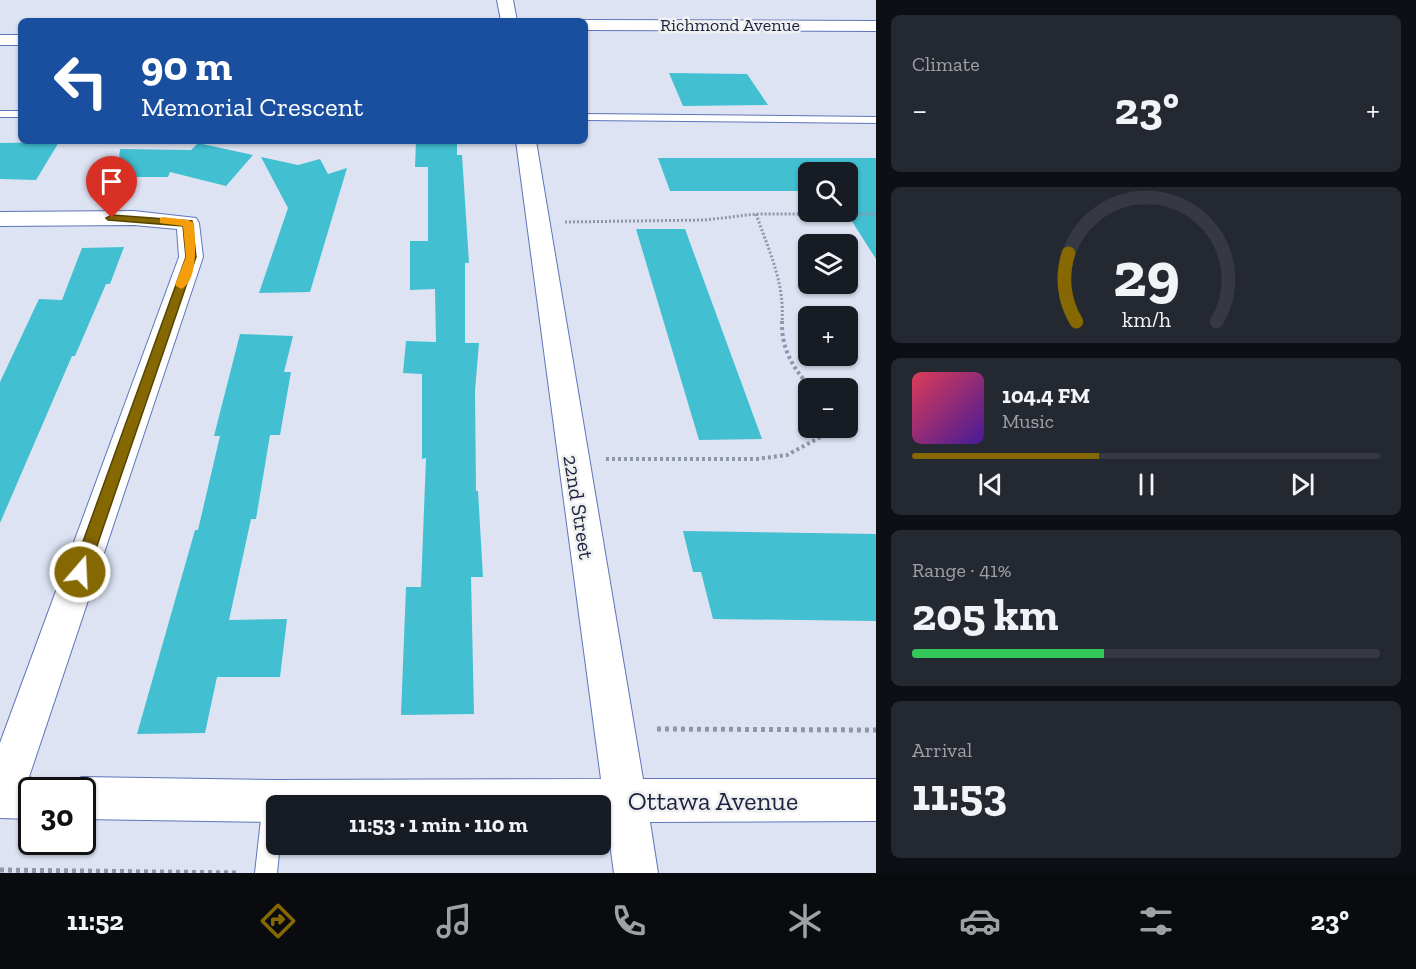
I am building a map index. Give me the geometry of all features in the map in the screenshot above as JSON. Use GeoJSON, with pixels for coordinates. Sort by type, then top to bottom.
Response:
{"type":"FeatureCollection","features":[{"type":"Feature","properties":{"kind":"main road"},"geometry":{"type":"LineString","coordinates":[[0,25],[18,25]]}},
{"type":"Feature","properties":{"kind":"main road","name":"Richmond Avenue"},"geometry":{"type":"LineString","coordinates":[[588,25],[876,26]]}},
{"type":"Feature","properties":{"kind":"main road","name":"Richmond Avenue"},"geometry":{"type":"LineString","coordinates":[[588,39],[876,40]]}},
{"type":"Feature","properties":{"kind":"main road"},"geometry":{"type":"LineString","coordinates":[[0,40],[18,40]]}},
{"type":"Feature","properties":{"kind":"street"},"geometry":{"type":"LineString","coordinates":[[505,0],[508,18]]}},
{"type":"Feature","properties":{"kind":"street","name":"22nd Street"},"geometry":{"type":"LineString","coordinates":[[526,144],[636,873]]}},
{"type":"Feature","properties":{"kind":"street"},"geometry":{"type":"LineString","coordinates":[[0,219],[134,218],[188,223],[191,257],[11,797]]}},
{"type":"Feature","properties":{"kind":"street","name":"Ottawa Avenue"},"geometry":{"type":"LineString","coordinates":[[96,798],[266,801]]}},
{"type":"Feature","properties":{"kind":"street","name":"Ottawa Avenue"},"geometry":{"type":"LineString","coordinates":[[611,801],[876,800]]}},
{"type":"Feature","properties":{"kind":"lane"},"geometry":{"type":"LineString","coordinates":[[0,114],[18,114]]}},
{"type":"Feature","properties":{"kind":"lane"},"geometry":{"type":"LineString","coordinates":[[588,117],[876,120]]}},
{"type":"Feature","properties":{"kind":"lane"},"geometry":{"type":"LineString","coordinates":[[266,873],[268,855]]}},
{"type":"Feature","properties":{"kind":"path"},"geometry":{"type":"LineString","coordinates":[[538,222],[705,220],[756,214],[876,214]]}},
{"type":"Feature","properties":{"kind":"path"},"geometry":{"type":"LineString","coordinates":[[756,214],[781,285],[785,306],[782,332],[785,350],[790,364],[802,378]]}},
{"type":"Feature","properties":{"kind":"path"},"geometry":{"type":"LineString","coordinates":[[640,215],[642,221]]}},
{"type":"Feature","properties":{"kind":"path"},"geometry":{"type":"LineString","coordinates":[[572,459],[757,459],[787,455],[820,438]]}},
{"type":"Feature","properties":{"kind":"path"},"geometry":{"type":"LineString","coordinates":[[657,729],[876,730]]}},
{"type":"Feature","properties":{"kind":"path"},"geometry":{"type":"LineString","coordinates":[[0,870],[266,873]]}},
{"type":"Feature","properties":{"kind":"building"},"geometry":{"type":"Polygon","coordinates":[[[669,73],[747,74],[768,105],[683,106],[669,73]]]}},
{"type":"Feature","properties":{"kind":"building"},"geometry":{"type":"Polygon","coordinates":[[[0,143],[58,144],[36,180],[0,179],[0,143]]]}},
{"type":"Feature","properties":{"kind":"building"},"geometry":{"type":"Polygon","coordinates":[[[197,144],[203,144],[253,155],[226,186],[170,172],[168,177],[116,177],[124,161],[119,159],[120,149],[191,150],[197,144]]]}},
{"type":"Feature","properties":{"kind":"building"},"geometry":{"type":"Polygon","coordinates":[[[416,144],[457,144],[457,155],[462,155],[469,263],[465,263],[465,343],[479,343],[475,391],[476,491],[478,491],[483,577],[471,577],[474,714],[401,715],[406,587],[421,587],[426,458],[422,459],[422,374],[403,373],[406,341],[436,342],[435,289],[410,290],[410,241],[428,241],[428,167],[415,167],[416,144]]]}},
{"type":"Feature","properties":{"kind":"building"},"geometry":{"type":"Polygon","coordinates":[[[261,157],[298,165],[320,159],[328,174],[347,168],[310,292],[259,293],[288,208],[261,157]]]}},
{"type":"Feature","properties":{"kind":"building"},"geometry":{"type":"Polygon","coordinates":[[[658,158],[876,158],[876,259],[852,222],[858,222],[858,162],[798,162],[798,191],[670,191],[658,158]]]}},
{"type":"Feature","properties":{"kind":"building"},"geometry":{"type":"Polygon","coordinates":[[[636,229],[685,229],[762,439],[699,440],[636,229]]]}},
{"type":"Feature","properties":{"kind":"building"},"geometry":{"type":"Polygon","coordinates":[[[124,247],[110,284],[106,284],[75,356],[72,356],[0,523],[0,382],[39,299],[62,300],[82,248],[124,247]]]}},
{"type":"Feature","properties":{"kind":"building"},"geometry":{"type":"Polygon","coordinates":[[[240,334],[293,336],[284,372],[291,372],[280,435],[270,435],[256,519],[251,519],[229,620],[287,619],[280,677],[217,677],[205,733],[137,734],[195,530],[198,530],[220,436],[214,436],[240,334]]]}},
{"type":"Feature","properties":{"kind":"building"},"geometry":{"type":"Polygon","coordinates":[[[683,531],[876,534],[876,621],[713,619],[701,572],[693,572],[683,531]]]}},
{"type":"Feature","properties":{"kind":"slow traffic"},"geometry":{"type":"LineString","coordinates":[[163,221],[188,223],[191,257],[181,285]]}},
{"type":"Feature","properties":{"kind":"route"},"geometry":{"type":"LineString","coordinates":[[80,572],[191,257],[188,223],[112,218]]}}]}
